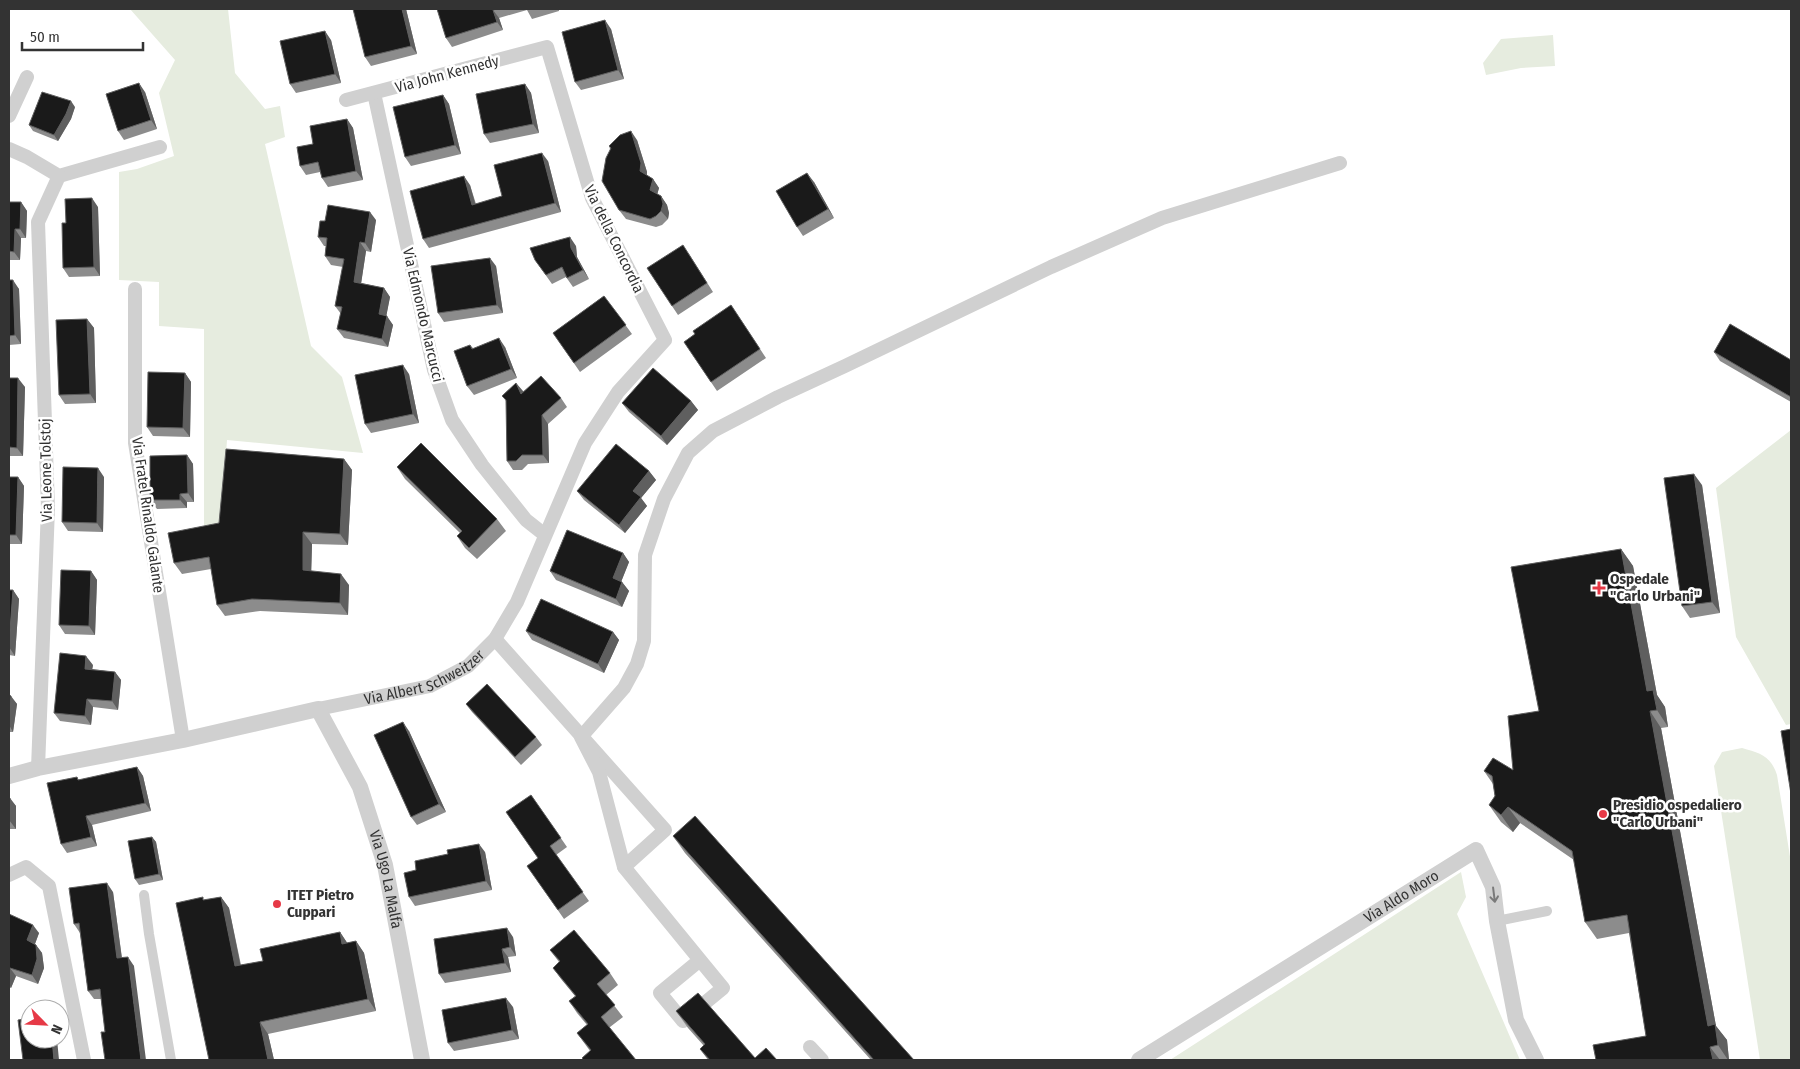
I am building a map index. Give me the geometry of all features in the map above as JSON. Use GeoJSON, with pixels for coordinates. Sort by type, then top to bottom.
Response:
{"type":"FeatureCollection","features":[{"type":"Feature","properties":{"kind":"street","name":"Via John Kennedy"},"geometry":{"type":"LineString","coordinates":[[346,100],[547,47]]}},
{"type":"Feature","properties":{"kind":"street","name":"Via della Concordia"},"geometry":{"type":"LineString","coordinates":[[547,47],[592,198],[665,340]]}},
{"type":"Feature","properties":{"kind":"street"},"geometry":{"type":"LineString","coordinates":[[9,116],[28,76]]}},
{"type":"Feature","properties":{"kind":"street","name":"Via Edmondo Marcucci"},"geometry":{"type":"LineString","coordinates":[[374,93],[434,370],[452,420],[482,465],[526,520],[545,535]]}},
{"type":"Feature","properties":{"kind":"street"},"geometry":{"type":"LineString","coordinates":[[9,149],[27,157],[58,176],[160,147]]}},
{"type":"Feature","properties":{"kind":"street"},"geometry":{"type":"LineString","coordinates":[[581,737],[624,688],[637,664],[644,641],[645,556],[664,499],[688,453],[713,431],[778,397],[1051,267],[1162,218],[1340,163]]}},
{"type":"Feature","properties":{"kind":"street","name":"Via Leone Tolstoj"},"geometry":{"type":"LineString","coordinates":[[38,768],[48,508],[38,222],[58,176]]}},
{"type":"Feature","properties":{"kind":"street","name":"Via Fratel Rinaldo Galante"},"geometry":{"type":"LineString","coordinates":[[135,289],[136,443],[183,740]]}},
{"type":"Feature","properties":{"kind":"street","name":"Via Albert Schweitzer"},"geometry":{"type":"LineString","coordinates":[[9,776],[38,768],[183,740],[430,686],[468,666],[495,639],[517,602],[585,443],[618,392],[665,340]]}},
{"type":"Feature","properties":{"kind":"street"},"geometry":{"type":"LineString","coordinates":[[495,639],[665,830],[624,867]]}},
{"type":"Feature","properties":{"kind":"street","name":"Via Ugo La Malfa"},"geometry":{"type":"LineString","coordinates":[[318,709],[360,787],[385,865],[422,1060]]}},
{"type":"Feature","properties":{"kind":"street"},"geometry":{"type":"LineString","coordinates":[[581,737],[599,772],[624,867],[723,988],[683,1021],[660,992],[700,960]]}},
{"type":"Feature","properties":{"kind":"street","name":"Via Aldo Moro"},"geometry":{"type":"LineString","coordinates":[[1139,1060],[1476,850],[1493,887],[1497,921],[1516,1020],[1536,1060]]}},
{"type":"Feature","properties":{"kind":"street"},"geometry":{"type":"LineString","coordinates":[[9,875],[26,867],[49,886],[84,1060]]}},
{"type":"Feature","properties":{"kind":"street"},"geometry":{"type":"LineString","coordinates":[[144,895],[148,934],[171,1060]]}},
{"type":"Feature","properties":{"kind":"street"},"geometry":{"type":"LineString","coordinates":[[1497,921],[1547,911]]}},
{"type":"Feature","properties":{"kind":"street"},"geometry":{"type":"LineString","coordinates":[[810,1047],[822,1060]]}},
{"type":"Feature","properties":{"kind":"shaded area"},"geometry":{"type":"Polygon","coordinates":[[[130,9],[228,9],[235,73],[265,109],[280,106],[285,137],[265,144],[311,346],[342,377],[363,453],[227,440],[221,526],[204,525],[204,329],[159,326],[159,282],[119,280],[119,172],[137,169],[174,156],[159,93],[175,60],[130,9]]]}},
{"type":"Feature","properties":{"kind":"shaded area"},"geometry":{"type":"Polygon","coordinates":[[[1553,35],[1555,66],[1521,68],[1486,75],[1483,63],[1501,39],[1553,35]]]}},
{"type":"Feature","properties":{"kind":"shaded area"},"geometry":{"type":"Polygon","coordinates":[[[1791,430],[1791,724],[1786,725],[1736,637],[1716,488],[1791,430]]]}},
{"type":"Feature","properties":{"kind":"shaded area"},"geometry":{"type":"Polygon","coordinates":[[[1742,748],[1764,756],[1772,763],[1775,769],[1791,863],[1791,1060],[1760,1060],[1714,766],[1722,752],[1742,748]]]}},
{"type":"Feature","properties":{"kind":"shaded area"},"geometry":{"type":"Polygon","coordinates":[[[1461,872],[1466,897],[1457,914],[1520,1060],[1170,1060],[1461,872]]]}},
{"type":"Feature","properties":{"kind":"building"},"geometry":{"type":"Polygon","coordinates":[[[353,9],[402,9],[411,46],[365,57],[353,9]]]}},
{"type":"Feature","properties":{"kind":"building"},"geometry":{"type":"Polygon","coordinates":[[[437,9],[497,9],[493,10],[497,22],[446,38],[437,9]]]}},
{"type":"Feature","properties":{"kind":"building"},"geometry":{"type":"Polygon","coordinates":[[[605,20],[618,70],[575,82],[562,32],[605,20]]]}},
{"type":"Feature","properties":{"kind":"building"},"geometry":{"type":"Polygon","coordinates":[[[325,31],[335,74],[290,84],[280,41],[325,31]]]}},
{"type":"Feature","properties":{"kind":"building"},"geometry":{"type":"Polygon","coordinates":[[[139,83],[151,120],[118,131],[106,94],[139,83]]]}},
{"type":"Feature","properties":{"kind":"building"},"geometry":{"type":"Polygon","coordinates":[[[525,84],[533,124],[484,134],[476,94],[525,84]]]}},
{"type":"Feature","properties":{"kind":"building"},"geometry":{"type":"Polygon","coordinates":[[[42,92],[71,101],[54,135],[29,125],[42,92]]]}},
{"type":"Feature","properties":{"kind":"building"},"geometry":{"type":"Polygon","coordinates":[[[443,95],[455,145],[405,157],[393,107],[443,95]]]}},
{"type":"Feature","properties":{"kind":"building"},"geometry":{"type":"Polygon","coordinates":[[[347,119],[356,171],[322,178],[318,162],[300,166],[297,147],[313,144],[310,126],[347,119]]]}},
{"type":"Feature","properties":{"kind":"building"},"geometry":{"type":"Polygon","coordinates":[[[631,131],[641,163],[640,171],[653,179],[650,190],[661,196],[663,204],[661,211],[650,219],[619,210],[602,181],[606,158],[611,148],[609,146],[620,135],[631,131]]]}},
{"type":"Feature","properties":{"kind":"building"},"geometry":{"type":"Polygon","coordinates":[[[542,153],[555,203],[423,239],[410,191],[464,176],[472,205],[502,196],[494,165],[542,153]]]}},
{"type":"Feature","properties":{"kind":"building"},"geometry":{"type":"Polygon","coordinates":[[[807,173],[828,209],[797,227],[776,191],[807,173]]]}},
{"type":"Feature","properties":{"kind":"building"},"geometry":{"type":"Polygon","coordinates":[[[92,198],[94,267],[63,268],[62,223],[66,223],[65,199],[92,198]]]}},
{"type":"Feature","properties":{"kind":"building"},"geometry":{"type":"Polygon","coordinates":[[[9,202],[21,202],[20,229],[15,229],[14,252],[9,251],[9,202]]]}},
{"type":"Feature","properties":{"kind":"building"},"geometry":{"type":"Polygon","coordinates":[[[328,205],[370,212],[365,243],[360,242],[354,282],[384,288],[379,314],[387,316],[382,339],[337,329],[342,307],[335,306],[344,259],[325,256],[327,238],[318,237],[320,221],[325,221],[328,205]]]}},
{"type":"Feature","properties":{"kind":"building"},"geometry":{"type":"Polygon","coordinates":[[[570,237],[571,248],[583,270],[567,278],[562,267],[546,275],[535,260],[530,248],[570,237]]]}},
{"type":"Feature","properties":{"kind":"building"},"geometry":{"type":"Polygon","coordinates":[[[683,245],[707,283],[672,306],[647,268],[683,245]]]}},
{"type":"Feature","properties":{"kind":"building"},"geometry":{"type":"Polygon","coordinates":[[[490,258],[497,305],[438,313],[431,266],[490,258]]]}},
{"type":"Feature","properties":{"kind":"building"},"geometry":{"type":"Polygon","coordinates":[[[9,280],[13,280],[15,335],[9,336],[9,280]]]}},
{"type":"Feature","properties":{"kind":"building"},"geometry":{"type":"Polygon","coordinates":[[[604,296],[626,325],[574,363],[553,333],[604,296]]]}},
{"type":"Feature","properties":{"kind":"building"},"geometry":{"type":"Polygon","coordinates":[[[731,305],[760,349],[711,382],[684,342],[695,334],[693,331],[731,305]]]}},
{"type":"Feature","properties":{"kind":"building"},"geometry":{"type":"Polygon","coordinates":[[[87,319],[90,394],[59,395],[56,320],[87,319]]]}},
{"type":"Feature","properties":{"kind":"building"},"geometry":{"type":"Polygon","coordinates":[[[1730,324],[1791,360],[1791,397],[1714,352],[1730,324]]]}},
{"type":"Feature","properties":{"kind":"building"},"geometry":{"type":"Polygon","coordinates":[[[499,338],[511,369],[467,386],[454,351],[470,345],[472,349],[499,338]]]}},
{"type":"Feature","properties":{"kind":"building"},"geometry":{"type":"Polygon","coordinates":[[[403,365],[413,414],[365,424],[355,375],[403,365]]]}},
{"type":"Feature","properties":{"kind":"building"},"geometry":{"type":"Polygon","coordinates":[[[653,368],[691,401],[661,436],[622,403],[653,368]]]}},
{"type":"Feature","properties":{"kind":"building"},"geometry":{"type":"Polygon","coordinates":[[[148,372],[185,373],[183,428],[147,427],[148,372]]]}},
{"type":"Feature","properties":{"kind":"building"},"geometry":{"type":"Polygon","coordinates":[[[541,376],[561,398],[542,415],[543,455],[522,455],[516,461],[507,461],[506,400],[502,396],[516,383],[521,394],[541,376]]]}},
{"type":"Feature","properties":{"kind":"building"},"geometry":{"type":"Polygon","coordinates":[[[9,378],[18,378],[17,448],[9,447],[9,378]]]}},
{"type":"Feature","properties":{"kind":"building"},"geometry":{"type":"Polygon","coordinates":[[[421,443],[497,519],[469,548],[457,536],[462,531],[397,467],[421,443]]]}},
{"type":"Feature","properties":{"kind":"building"},"geometry":{"type":"Polygon","coordinates":[[[616,444],[649,471],[633,491],[641,497],[619,525],[577,491],[616,444]]]}},
{"type":"Feature","properties":{"kind":"building"},"geometry":{"type":"Polygon","coordinates":[[[226,449],[344,459],[340,534],[303,532],[303,570],[341,574],[340,603],[252,599],[217,605],[209,557],[174,563],[168,533],[219,523],[226,449]]]}},
{"type":"Feature","properties":{"kind":"building"},"geometry":{"type":"Polygon","coordinates":[[[187,455],[188,493],[180,494],[180,500],[150,500],[150,456],[187,455]]]}},
{"type":"Feature","properties":{"kind":"building"},"geometry":{"type":"Polygon","coordinates":[[[63,467],[98,468],[97,523],[62,522],[63,467]]]}},
{"type":"Feature","properties":{"kind":"building"},"geometry":{"type":"Polygon","coordinates":[[[1694,474],[1712,602],[1682,606],[1664,478],[1694,474]]]}},
{"type":"Feature","properties":{"kind":"building"},"geometry":{"type":"Polygon","coordinates":[[[9,477],[18,477],[16,535],[9,535],[9,477]]]}},
{"type":"Feature","properties":{"kind":"building"},"geometry":{"type":"Polygon","coordinates":[[[567,530],[623,553],[613,578],[622,582],[616,599],[550,571],[567,530]]]}},
{"type":"Feature","properties":{"kind":"building","name":"Presidio ospedaliero \"Carlo Urbani\""},"geometry":{"type":"Polygon","coordinates":[[[1621,549],[1647,691],[1653,690],[1657,710],[1650,711],[1708,1026],[1715,1024],[1718,1045],[1710,1047],[1713,1060],[1596,1060],[1593,1045],[1646,1036],[1627,915],[1585,922],[1572,851],[1508,807],[1501,815],[1489,805],[1495,796],[1492,776],[1484,771],[1493,758],[1513,770],[1508,716],[1539,711],[1511,567],[1621,549]]]}},
{"type":"Feature","properties":{"kind":"building"},"geometry":{"type":"Polygon","coordinates":[[[61,570],[91,571],[89,626],[59,625],[61,570]]]}},
{"type":"Feature","properties":{"kind":"building"},"geometry":{"type":"Polygon","coordinates":[[[9,590],[13,590],[9,644],[9,590]]]}},
{"type":"Feature","properties":{"kind":"building"},"geometry":{"type":"Polygon","coordinates":[[[541,599],[613,632],[598,664],[526,631],[541,599]]]}},
{"type":"Feature","properties":{"kind":"building"},"geometry":{"type":"Polygon","coordinates":[[[60,653],[86,656],[85,669],[115,672],[112,701],[87,699],[85,716],[54,713],[60,653]]]}},
{"type":"Feature","properties":{"kind":"building"},"geometry":{"type":"Polygon","coordinates":[[[487,684],[536,737],[515,757],[466,704],[487,684]]]}},
{"type":"Feature","properties":{"kind":"building"},"geometry":{"type":"Polygon","coordinates":[[[9,695],[11,696],[9,711],[9,695]]]}},
{"type":"Feature","properties":{"kind":"building"},"geometry":{"type":"Polygon","coordinates":[[[403,722],[439,804],[411,817],[374,735],[403,722]]]}},
{"type":"Feature","properties":{"kind":"building"},"geometry":{"type":"Polygon","coordinates":[[[1791,729],[1791,794],[1781,731],[1791,729]]]}},
{"type":"Feature","properties":{"kind":"building"},"geometry":{"type":"Polygon","coordinates":[[[137,767],[145,803],[86,816],[91,837],[61,844],[47,783],[77,777],[78,780],[137,767]]]}},
{"type":"Feature","properties":{"kind":"building"},"geometry":{"type":"Polygon","coordinates":[[[531,795],[561,838],[550,846],[583,892],[558,910],[527,866],[538,858],[506,812],[531,795]]]}},
{"type":"Feature","properties":{"kind":"building"},"geometry":{"type":"Polygon","coordinates":[[[695,816],[914,1060],[874,1060],[673,836],[695,816]]]}},
{"type":"Feature","properties":{"kind":"building"},"geometry":{"type":"Polygon","coordinates":[[[152,837],[159,874],[135,879],[128,841],[152,837]]]}},
{"type":"Feature","properties":{"kind":"building"},"geometry":{"type":"Polygon","coordinates":[[[479,844],[486,881],[409,897],[404,873],[416,870],[415,861],[448,854],[447,850],[479,844]]]}},
{"type":"Feature","properties":{"kind":"building"},"geometry":{"type":"Polygon","coordinates":[[[107,883],[117,958],[128,957],[141,1060],[105,1060],[101,1032],[105,1032],[100,989],[88,991],[79,923],[74,924],[69,888],[107,883]]]}},
{"type":"Feature","properties":{"kind":"building"},"geometry":{"type":"Polygon","coordinates":[[[203,897],[203,900],[221,897],[235,966],[263,961],[260,949],[340,932],[342,944],[356,941],[368,999],[260,1022],[268,1060],[209,1060],[176,903],[203,897]]]}},
{"type":"Feature","properties":{"kind":"building"},"geometry":{"type":"Polygon","coordinates":[[[9,914],[33,925],[27,940],[36,945],[37,959],[32,975],[10,968],[9,971],[9,914]]]}},
{"type":"Feature","properties":{"kind":"building"},"geometry":{"type":"Polygon","coordinates":[[[507,928],[510,947],[502,949],[505,963],[439,974],[434,939],[507,928]]]}},
{"type":"Feature","properties":{"kind":"building"},"geometry":{"type":"Polygon","coordinates":[[[574,930],[610,973],[597,984],[615,1005],[601,1017],[636,1060],[584,1060],[582,1058],[591,1050],[577,1033],[588,1024],[569,1001],[576,996],[553,968],[560,961],[550,950],[574,930]]]}},
{"type":"Feature","properties":{"kind":"building"},"geometry":{"type":"Polygon","coordinates":[[[698,993],[755,1058],[766,1048],[777,1060],[710,1060],[700,1049],[705,1044],[676,1011],[698,993]]]}},
{"type":"Feature","properties":{"kind":"building"},"geometry":{"type":"Polygon","coordinates":[[[506,998],[512,1030],[448,1043],[442,1010],[506,998]]]}},
{"type":"Feature","properties":{"kind":"building"},"geometry":{"type":"Polygon","coordinates":[[[18,1020],[20,1020],[20,1036],[18,1020]]]}},
{"type":"Feature","properties":{"kind":"building"},"geometry":{"type":"Polygon","coordinates":[[[22,1049],[53,1049],[54,1060],[23,1060],[22,1049]]]}},
{"type":"Feature","properties":{"kind":"place","name":"Ospedale \"Carlo Urbani\""},"geometry":{"type":"Point","coordinates":[1599,588]}},
{"type":"Feature","properties":{"kind":"place","name":"Presidio ospedaliero \"Carlo Urbani\""},"geometry":{"type":"Point","coordinates":[1603,814]}},
{"type":"Feature","properties":{"kind":"place","name":"ITET Pietro Cuppari"},"geometry":{"type":"Point","coordinates":[277,904]}}]}
